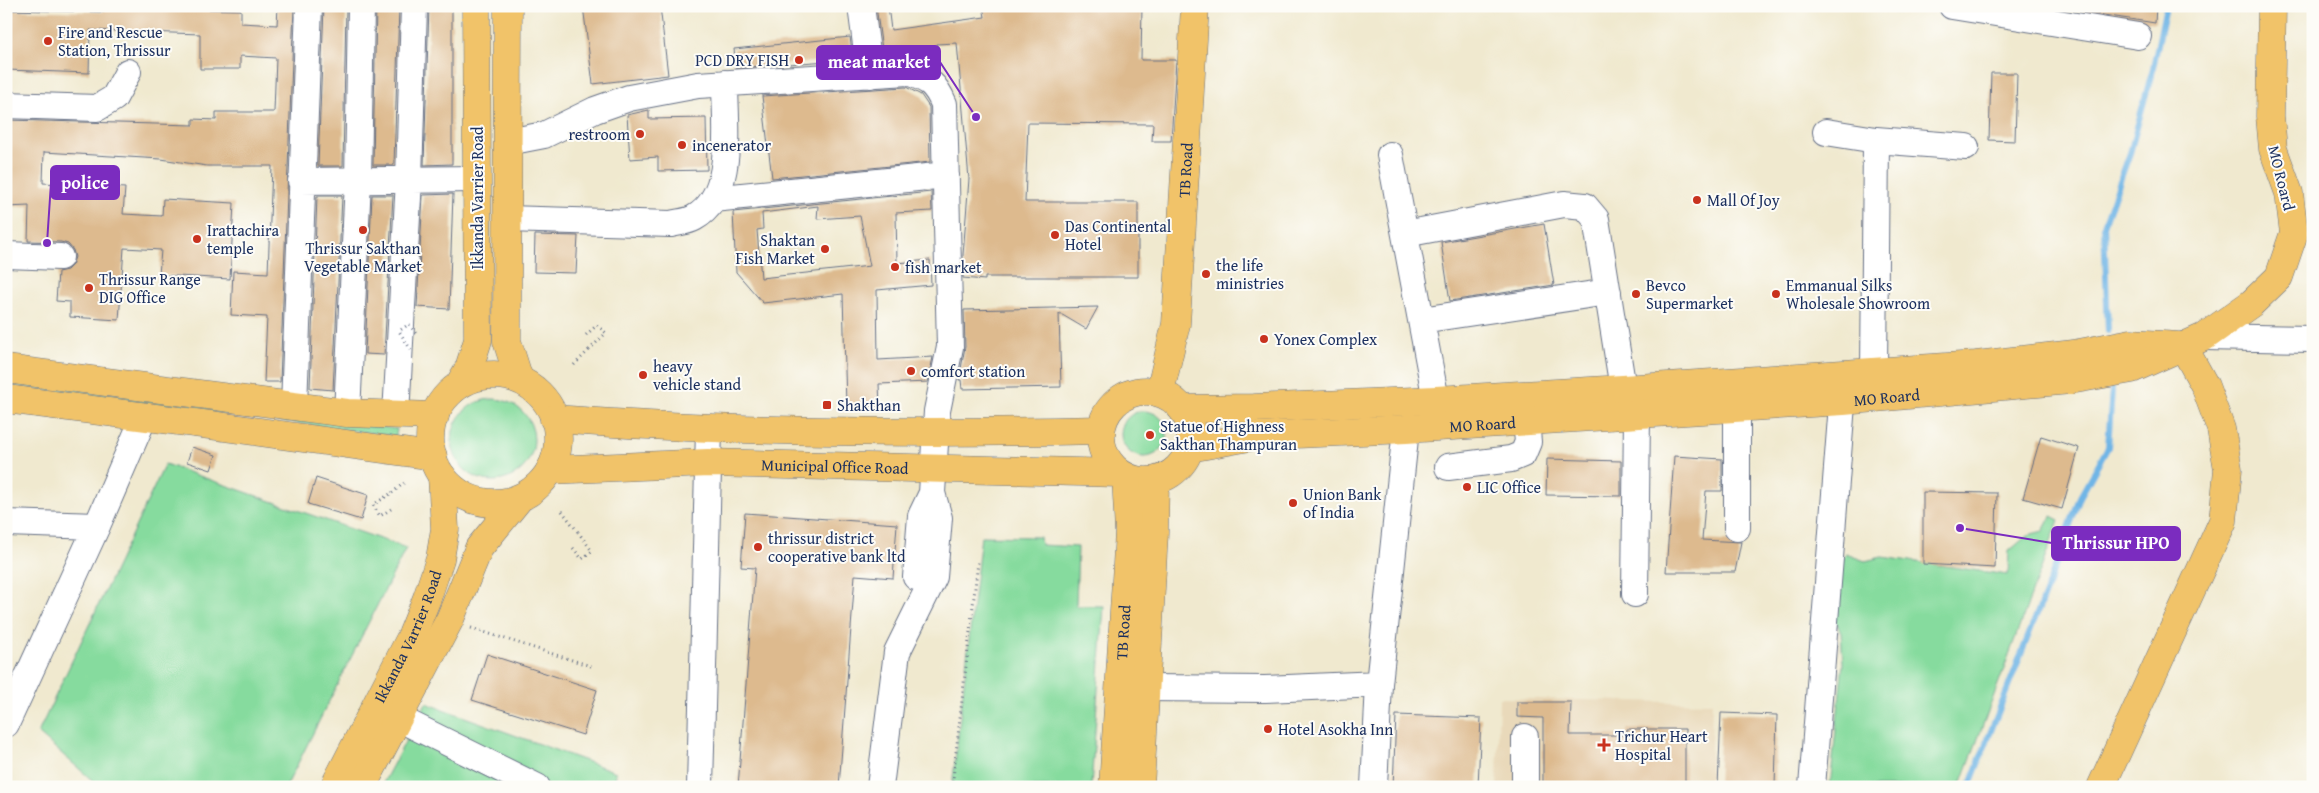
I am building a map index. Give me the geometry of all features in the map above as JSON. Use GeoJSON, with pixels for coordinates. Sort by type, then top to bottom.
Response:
{"type":"FeatureCollection","features":[{"type":"Feature","properties":{"kind":"main road","name":"Ikkanda Varrier Road"},"geometry":{"type":"LineString","coordinates":[[459,385],[468,368],[478,340],[476,6]]}},
{"type":"Feature","properties":{"kind":"main road","name":"Ikkanda Varrier Road"},"geometry":{"type":"LineString","coordinates":[[508,6],[507,341],[519,380]]}},
{"type":"Feature","properties":{"kind":"main road","name":"TB Road"},"geometry":{"type":"LineString","coordinates":[[1160,392],[1176,324],[1194,6]]}},
{"type":"Feature","properties":{"kind":"main road","name":"MO Roard"},"geometry":{"type":"LineString","coordinates":[[1190,448],[1255,436],[1737,408],[1843,388],[2070,380],[2132,369],[2194,341],[2252,303],[2279,276],[2294,233],[2289,193],[2273,149],[2270,116],[2272,6]]}},
{"type":"Feature","properties":{"kind":"main road"},"geometry":{"type":"LineString","coordinates":[[1182,409],[1254,408],[1436,400],[1623,389],[1843,388],[1874,372],[2005,362],[2074,354],[2131,342],[2194,341],[2205,386],[2221,429],[2228,470],[2222,521],[2101,787]]}},
{"type":"Feature","properties":{"kind":"main road"},"geometry":{"type":"LineString","coordinates":[[6,369],[348,413],[435,416]]}},
{"type":"Feature","properties":{"kind":"main road"},"geometry":{"type":"LineString","coordinates":[[499,375],[519,380],[546,400],[558,431],[557,451],[550,470],[537,487],[519,499],[498,503],[476,501],[457,491],[437,466],[430,443],[435,416],[444,399],[459,385],[478,377],[499,375]]}},
{"type":"Feature","properties":{"kind":"main road"},"geometry":{"type":"LineString","coordinates":[[1145,390],[1160,392],[1172,399],[1182,409],[1189,421],[1190,448],[1185,460],[1166,477],[1155,481],[1140,482],[1122,475],[1104,454],[1100,439],[1101,430],[1108,410],[1118,400],[1131,393],[1145,390]]}},
{"type":"Feature","properties":{"kind":"main road"},"geometry":{"type":"LineString","coordinates":[[6,399],[144,417],[437,466]]}},
{"type":"Feature","properties":{"kind":"main road"},"geometry":{"type":"LineString","coordinates":[[554,419],[709,429],[937,432],[1101,430]]}},
{"type":"Feature","properties":{"kind":"main road","name":"Municipal Office Road"},"geometry":{"type":"LineString","coordinates":[[550,470],[708,463],[934,481],[1122,475]]}},
{"type":"Feature","properties":{"kind":"main road","name":"Ikkanda Varrier Road"},"geometry":{"type":"LineString","coordinates":[[334,787],[412,635],[440,559],[445,529],[437,466]]}},
{"type":"Feature","properties":{"kind":"main road","name":"TB Road"},"geometry":{"type":"LineString","coordinates":[[1113,787],[1129,532],[1122,475]]}},
{"type":"Feature","properties":{"kind":"main road"},"geometry":{"type":"LineString","coordinates":[[1140,787],[1155,481]]}},
{"type":"Feature","properties":{"kind":"main road","name":"Ikkanda Varrier Road"},"geometry":{"type":"LineString","coordinates":[[362,787],[450,620],[479,548],[519,499]]}},
{"type":"Feature","properties":{"kind":"street"},"geometry":{"type":"LineString","coordinates":[[294,406],[309,6]]}},
{"type":"Feature","properties":{"kind":"street"},"geometry":{"type":"LineString","coordinates":[[348,413],[358,181],[361,6]]}},
{"type":"Feature","properties":{"kind":"street"},"geometry":{"type":"LineString","coordinates":[[396,415],[409,180],[414,6]]}},
{"type":"Feature","properties":{"kind":"street"},"geometry":{"type":"LineString","coordinates":[[861,6],[870,74]]}},
{"type":"Feature","properties":{"kind":"street"},"geometry":{"type":"LineString","coordinates":[[1952,6],[2138,36]]}},
{"type":"Feature","properties":{"kind":"street"},"geometry":{"type":"LineString","coordinates":[[6,105],[97,108],[114,98],[128,72]]}},
{"type":"Feature","properties":{"kind":"street"},"geometry":{"type":"LineString","coordinates":[[508,142],[544,135],[595,110],[629,98],[698,85],[908,72],[925,78],[937,87],[944,104],[950,347],[937,410],[934,481],[921,516],[913,620],[897,652],[880,787]]}},
{"type":"Feature","properties":{"kind":"street"},"geometry":{"type":"LineString","coordinates":[[507,219],[671,224],[692,219],[709,207],[719,190],[725,163],[725,83]]}},
{"type":"Feature","properties":{"kind":"street"},"geometry":{"type":"LineString","coordinates":[[1826,132],[1876,140],[1966,147]]}},
{"type":"Feature","properties":{"kind":"street"},"geometry":{"type":"LineString","coordinates":[[1874,372],[1876,140]]}},
{"type":"Feature","properties":{"kind":"street"},"geometry":{"type":"LineString","coordinates":[[1390,155],[1436,400]]}},
{"type":"Feature","properties":{"kind":"street"},"geometry":{"type":"LineString","coordinates":[[713,199],[946,175]]}},
{"type":"Feature","properties":{"kind":"street"},"geometry":{"type":"LineString","coordinates":[[301,182],[477,179]]}},
{"type":"Feature","properties":{"kind":"street"},"geometry":{"type":"LineString","coordinates":[[1405,234],[1564,204],[1585,206],[1596,220],[1623,389]]}},
{"type":"Feature","properties":{"kind":"street"},"geometry":{"type":"LineString","coordinates":[[6,255],[60,257]]}},
{"type":"Feature","properties":{"kind":"street"},"geometry":{"type":"LineString","coordinates":[[1421,320],[1608,292]]}},
{"type":"Feature","properties":{"kind":"street"},"geometry":{"type":"LineString","coordinates":[[2194,341],[2313,340]]}},
{"type":"Feature","properties":{"kind":"street"},"geometry":{"type":"LineString","coordinates":[[1812,787],[1843,388]]}},
{"type":"Feature","properties":{"kind":"street"},"geometry":{"type":"LineString","coordinates":[[1737,408],[1737,528]]}},
{"type":"Feature","properties":{"kind":"street"},"geometry":{"type":"LineString","coordinates":[[1635,594],[1637,414]]}},
{"type":"Feature","properties":{"kind":"street"},"geometry":{"type":"LineString","coordinates":[[6,724],[97,526],[144,417]]}},
{"type":"Feature","properties":{"kind":"street"},"geometry":{"type":"LineString","coordinates":[[1448,467],[1512,459],[1523,454],[1528,442],[1526,421]]}},
{"type":"Feature","properties":{"kind":"street"},"geometry":{"type":"LineString","coordinates":[[1374,787],[1380,684],[1406,428]]}},
{"type":"Feature","properties":{"kind":"street"},"geometry":{"type":"LineString","coordinates":[[700,787],[709,429]]}},
{"type":"Feature","properties":{"kind":"street"},"geometry":{"type":"LineString","coordinates":[[6,523],[97,526]]}},
{"type":"Feature","properties":{"kind":"street"},"geometry":{"type":"LineString","coordinates":[[1145,688],[1265,689],[1380,684]]}},
{"type":"Feature","properties":{"kind":"street"},"geometry":{"type":"LineString","coordinates":[[398,718],[537,787]]}},
{"type":"Feature","properties":{"kind":"street"},"geometry":{"type":"LineString","coordinates":[[1525,737],[1525,787]]}},
{"type":"Feature","properties":{"kind":"path"},"geometry":{"type":"LineString","coordinates":[[411,350],[399,331],[409,324],[417,335]]}},
{"type":"Feature","properties":{"kind":"path"},"geometry":{"type":"LineString","coordinates":[[574,365],[606,333],[596,324],[586,335]]}},
{"type":"Feature","properties":{"kind":"path"},"geometry":{"type":"LineString","coordinates":[[391,509],[380,516],[373,505],[404,484]]}},
{"type":"Feature","properties":{"kind":"path"},"geometry":{"type":"LineString","coordinates":[[562,511],[592,551],[582,559],[574,548]]}},
{"type":"Feature","properties":{"kind":"path"},"geometry":{"type":"LineString","coordinates":[[952,787],[978,562]]}},
{"type":"Feature","properties":{"kind":"path"},"geometry":{"type":"LineString","coordinates":[[450,620],[594,667]]}},
{"type":"Feature","properties":{"kind":"shaded area","name":"Trichur Heart Hospital"},"geometry":{"type":"Polygon","coordinates":[[[1499,698],[1712,703],[1710,787],[1497,787],[1499,698]]]}},
{"type":"Feature","properties":{"kind":"green space"},"geometry":{"type":"Polygon","coordinates":[[[6,379],[397,429],[396,436],[6,386],[6,379]]]}},
{"type":"Feature","properties":{"kind":"green space"},"geometry":{"type":"Polygon","coordinates":[[[493,399],[509,402],[522,411],[531,424],[534,440],[531,456],[522,469],[509,478],[493,481],[477,478],[464,469],[455,456],[452,440],[455,424],[464,411],[477,402],[493,399]]]}},
{"type":"Feature","properties":{"kind":"green space"},"geometry":{"type":"Polygon","coordinates":[[[1149,411],[1161,417],[1166,425],[1166,443],[1161,451],[1153,456],[1139,457],[1127,451],[1122,443],[1121,429],[1127,417],[1135,412],[1149,411]]]}},
{"type":"Feature","properties":{"kind":"green space"},"geometry":{"type":"Polygon","coordinates":[[[165,464],[406,548],[286,787],[100,787],[38,733],[165,464]]]}},
{"type":"Feature","properties":{"kind":"green space"},"geometry":{"type":"Polygon","coordinates":[[[2051,516],[2059,520],[1960,787],[1830,787],[1843,663],[1841,632],[1833,616],[1837,568],[1846,554],[1865,561],[1882,557],[2008,575],[2009,551],[2028,535],[2043,531],[2051,516]]]}},
{"type":"Feature","properties":{"kind":"green space"},"geometry":{"type":"Polygon","coordinates":[[[981,536],[1040,537],[1041,545],[1078,547],[1076,606],[1104,606],[1091,787],[952,787],[981,536]]]}},
{"type":"Feature","properties":{"kind":"green space"},"geometry":{"type":"Polygon","coordinates":[[[426,703],[616,772],[615,787],[381,787],[426,703]]]}},
{"type":"Feature","properties":{"kind":"building"},"geometry":{"type":"Polygon","coordinates":[[[103,6],[184,6],[184,9],[241,10],[241,23],[277,25],[278,6],[294,6],[280,382],[264,382],[267,317],[231,315],[233,271],[268,273],[272,166],[207,166],[161,159],[44,152],[43,183],[125,188],[123,214],[162,216],[163,199],[234,203],[230,279],[159,275],[161,250],[124,248],[119,320],[70,317],[70,302],[56,301],[58,272],[67,270],[72,265],[75,257],[73,250],[68,244],[61,242],[28,241],[29,206],[6,207],[6,120],[193,125],[193,119],[216,120],[216,112],[274,112],[276,58],[240,56],[240,69],[200,69],[200,34],[90,30],[89,73],[6,70],[6,10],[103,12],[103,6]]]}},
{"type":"Feature","properties":{"kind":"building"},"geometry":{"type":"Polygon","coordinates":[[[324,6],[346,6],[343,166],[318,166],[324,6]]]}},
{"type":"Feature","properties":{"kind":"building"},"geometry":{"type":"Polygon","coordinates":[[[376,6],[399,6],[394,165],[373,165],[376,6]]]}},
{"type":"Feature","properties":{"kind":"building"},"geometry":{"type":"Polygon","coordinates":[[[429,6],[452,6],[452,164],[424,165],[429,6]]]}},
{"type":"Feature","properties":{"kind":"building"},"geometry":{"type":"Polygon","coordinates":[[[583,6],[660,6],[668,75],[593,84],[583,6]]]}},
{"type":"Feature","properties":{"kind":"building"},"geometry":{"type":"Polygon","coordinates":[[[876,6],[888,6],[891,30],[985,17],[983,6],[1142,6],[1141,60],[1176,60],[1171,141],[1152,141],[1153,124],[1028,123],[1025,202],[1138,202],[1138,277],[985,277],[985,280],[963,278],[969,179],[957,43],[936,44],[936,50],[883,56],[876,6]]]}},
{"type":"Feature","properties":{"kind":"building"},"geometry":{"type":"Polygon","coordinates":[[[2084,6],[2156,6],[2155,23],[2084,12],[2084,6]]]}},
{"type":"Feature","properties":{"kind":"building"},"geometry":{"type":"Polygon","coordinates":[[[850,37],[853,59],[736,68],[734,49],[850,37]]]}},
{"type":"Feature","properties":{"kind":"building"},"geometry":{"type":"Polygon","coordinates":[[[1991,73],[2017,73],[2015,141],[1989,140],[1991,73]]]}},
{"type":"Feature","properties":{"kind":"building"},"geometry":{"type":"Polygon","coordinates":[[[906,87],[921,95],[929,107],[930,162],[772,178],[762,96],[906,87]]]}},
{"type":"Feature","properties":{"kind":"building","name":"incenerator"},"geometry":{"type":"Polygon","coordinates":[[[649,110],[649,119],[706,118],[707,170],[658,171],[658,157],[630,159],[627,115],[649,110]]]}},
{"type":"Feature","properties":{"kind":"building"},"geometry":{"type":"Polygon","coordinates":[[[931,192],[932,211],[896,213],[897,263],[930,260],[931,285],[877,290],[878,360],[933,357],[928,382],[879,384],[880,406],[846,406],[843,294],[763,303],[736,272],[733,212],[931,192]],[[818,206],[762,213],[763,229],[757,230],[761,278],[870,266],[860,216],[817,219],[818,206]]]}},
{"type":"Feature","properties":{"kind":"building"},"geometry":{"type":"Polygon","coordinates":[[[453,194],[449,309],[417,307],[423,195],[453,194]]]}},
{"type":"Feature","properties":{"kind":"building"},"geometry":{"type":"Polygon","coordinates":[[[372,195],[393,195],[384,355],[365,354],[372,195]]]}},
{"type":"Feature","properties":{"kind":"building"},"geometry":{"type":"Polygon","coordinates":[[[317,196],[342,196],[333,390],[310,388],[317,196]]]}},
{"type":"Feature","properties":{"kind":"building"},"geometry":{"type":"Polygon","coordinates":[[[1544,224],[1554,285],[1450,301],[1441,242],[1544,224]]]}},
{"type":"Feature","properties":{"kind":"building"},"geometry":{"type":"Polygon","coordinates":[[[535,235],[578,236],[576,273],[534,272],[535,235]]]}},
{"type":"Feature","properties":{"kind":"building"},"geometry":{"type":"Polygon","coordinates":[[[1098,307],[1086,329],[1059,313],[1061,387],[962,389],[961,380],[959,380],[965,347],[964,310],[1098,307]]]}},
{"type":"Feature","properties":{"kind":"building"},"geometry":{"type":"Polygon","coordinates":[[[2041,436],[2079,448],[2062,509],[2023,498],[2041,436]]]}},
{"type":"Feature","properties":{"kind":"building"},"geometry":{"type":"Polygon","coordinates":[[[192,447],[216,455],[211,470],[187,462],[192,447]]]}},
{"type":"Feature","properties":{"kind":"building"},"geometry":{"type":"Polygon","coordinates":[[[1674,456],[1722,459],[1722,491],[1706,491],[1702,540],[1741,542],[1735,572],[1666,572],[1674,456]]]}},
{"type":"Feature","properties":{"kind":"building"},"geometry":{"type":"Polygon","coordinates":[[[1547,459],[1621,461],[1621,496],[1546,495],[1547,459]]]}},
{"type":"Feature","properties":{"kind":"building"},"geometry":{"type":"Polygon","coordinates":[[[316,478],[368,495],[361,520],[308,504],[316,478]]]}},
{"type":"Feature","properties":{"kind":"building"},"geometry":{"type":"Polygon","coordinates":[[[1923,492],[1997,493],[1995,568],[1923,564],[1923,492]]]}},
{"type":"Feature","properties":{"kind":"building"},"geometry":{"type":"Polygon","coordinates":[[[745,513],[897,524],[893,578],[855,575],[839,787],[738,787],[755,568],[741,567],[745,513]]]}},
{"type":"Feature","properties":{"kind":"building"},"geometry":{"type":"Polygon","coordinates":[[[487,654],[597,690],[583,735],[472,700],[487,654]]]}},
{"type":"Feature","properties":{"kind":"building"},"geometry":{"type":"Polygon","coordinates":[[[1517,702],[1571,702],[1570,735],[1627,735],[1627,729],[1685,729],[1685,787],[1543,787],[1543,718],[1517,717],[1517,702]]]}},
{"type":"Feature","properties":{"kind":"building"},"geometry":{"type":"Polygon","coordinates":[[[1721,713],[1777,715],[1775,787],[1718,787],[1721,713]]]}},
{"type":"Feature","properties":{"kind":"building"},"geometry":{"type":"Polygon","coordinates":[[[1396,715],[1481,718],[1478,787],[1393,787],[1396,715]]]}},
{"type":"Feature","properties":{"kind":"waterway"},"geometry":{"type":"LineString","coordinates":[[2108,330],[2104,225],[2130,153],[2153,68],[2166,6]]}},
{"type":"Feature","properties":{"kind":"waterway"},"geometry":{"type":"LineString","coordinates":[[1969,787],[2051,578],[2080,497],[2108,447],[2112,390]]}},
{"type":"Feature","properties":{"kind":"place","name":"Fire and Rescue Station, Thrissur"},"geometry":{"type":"Point","coordinates":[48,41]}},
{"type":"Feature","properties":{"kind":"place","name":"PCD DRY FISH"},"geometry":{"type":"Point","coordinates":[799,60]}},
{"type":"Feature","properties":{"kind":"place","name":"meat market"},"geometry":{"type":"Point","coordinates":[976,117]}},
{"type":"Feature","properties":{"kind":"place","name":"restroom"},"geometry":{"type":"Point","coordinates":[640,134]}},
{"type":"Feature","properties":{"kind":"place","name":"incenerator"},"geometry":{"type":"Point","coordinates":[682,145]}},
{"type":"Feature","properties":{"kind":"place","name":"Mall Of Joy"},"geometry":{"type":"Point","coordinates":[1697,200]}},
{"type":"Feature","properties":{"kind":"place","name":"Thrissur Sakthan Vegetable Market"},"geometry":{"type":"Point","coordinates":[363,230]}},
{"type":"Feature","properties":{"kind":"place","name":"Das Continental Hotel"},"geometry":{"type":"Point","coordinates":[1055,235]}},
{"type":"Feature","properties":{"kind":"place","name":"Irattachira temple"},"geometry":{"type":"Point","coordinates":[197,239]}},
{"type":"Feature","properties":{"kind":"place","name":"police"},"geometry":{"type":"Point","coordinates":[47,243]}},
{"type":"Feature","properties":{"kind":"place","name":"Shaktan Fish Market"},"geometry":{"type":"Point","coordinates":[825,249]}},
{"type":"Feature","properties":{"kind":"place","name":"fish market"},"geometry":{"type":"Point","coordinates":[895,267]}},
{"type":"Feature","properties":{"kind":"place","name":"the life ministries"},"geometry":{"type":"Point","coordinates":[1206,274]}},
{"type":"Feature","properties":{"kind":"place","name":"Thrissur Range DIG Office"},"geometry":{"type":"Point","coordinates":[89,288]}},
{"type":"Feature","properties":{"kind":"place","name":"Bevco Supermarket"},"geometry":{"type":"Point","coordinates":[1636,294]}},
{"type":"Feature","properties":{"kind":"place","name":"Emmanual Silks Wholesale Showroom"},"geometry":{"type":"Point","coordinates":[1776,294]}},
{"type":"Feature","properties":{"kind":"place","name":"Yonex Complex"},"geometry":{"type":"Point","coordinates":[1264,339]}},
{"type":"Feature","properties":{"kind":"place","name":"comfort station"},"geometry":{"type":"Point","coordinates":[911,371]}},
{"type":"Feature","properties":{"kind":"place","name":"heavy vehicle stand"},"geometry":{"type":"Point","coordinates":[643,375]}},
{"type":"Feature","properties":{"kind":"place","name":"Shakthan"},"geometry":{"type":"Point","coordinates":[827,405]}},
{"type":"Feature","properties":{"kind":"place","name":"Statue of Highness Sakthan Thampuran"},"geometry":{"type":"Point","coordinates":[1150,435]}},
{"type":"Feature","properties":{"kind":"place","name":"LIC Office"},"geometry":{"type":"Point","coordinates":[1467,487]}},
{"type":"Feature","properties":{"kind":"place","name":"Union Bank of India"},"geometry":{"type":"Point","coordinates":[1293,503]}},
{"type":"Feature","properties":{"kind":"place","name":"Thrissur HPO"},"geometry":{"type":"Point","coordinates":[1960,528]}},
{"type":"Feature","properties":{"kind":"place","name":"thrissur district cooperative bank ltd"},"geometry":{"type":"Point","coordinates":[758,547]}},
{"type":"Feature","properties":{"kind":"place","name":"Hotel Asokha Inn"},"geometry":{"type":"Point","coordinates":[1268,729]}},
{"type":"Feature","properties":{"kind":"place","name":"Trichur Heart Hospital"},"geometry":{"type":"Point","coordinates":[1604,745]}}]}
